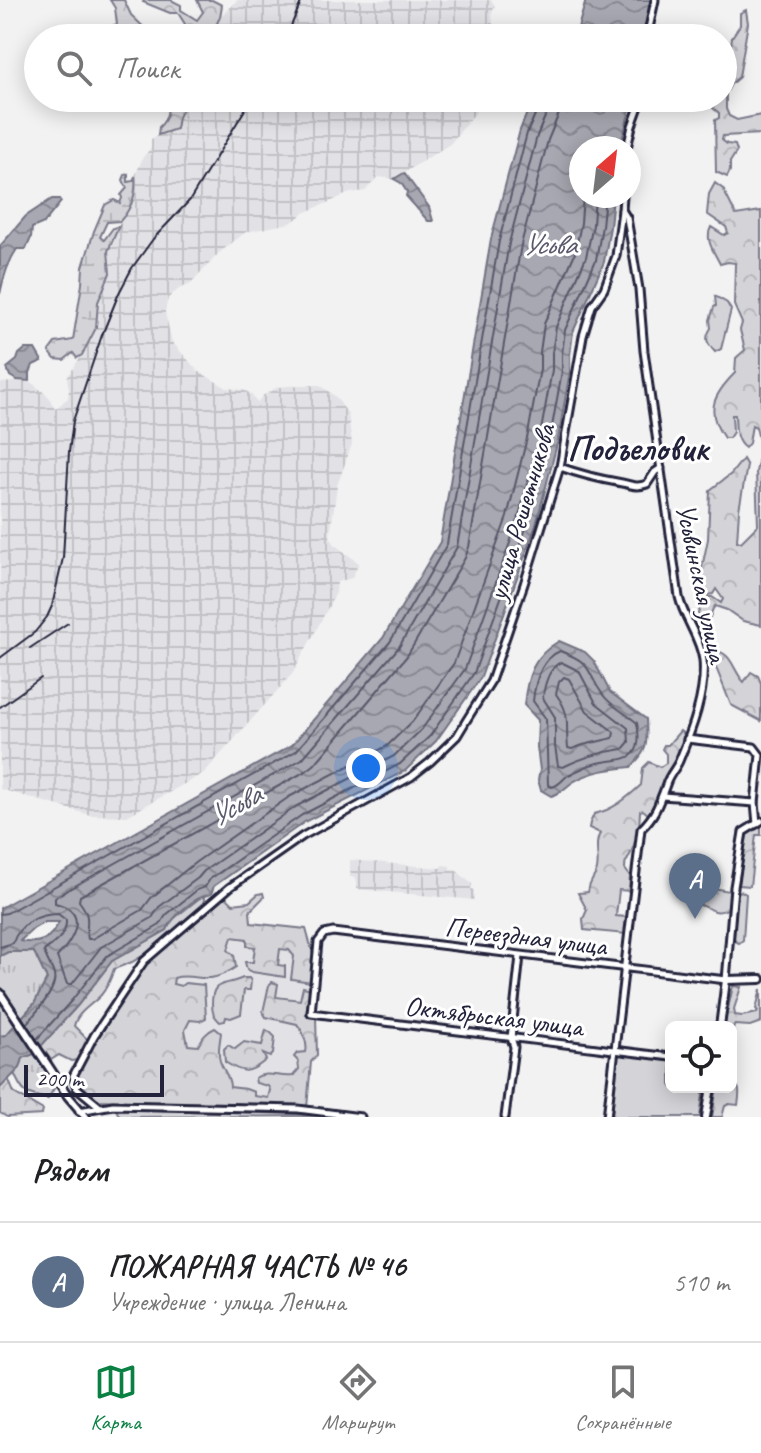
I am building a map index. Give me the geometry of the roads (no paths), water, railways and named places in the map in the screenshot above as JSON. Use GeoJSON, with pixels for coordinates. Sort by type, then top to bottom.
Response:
{"type":"FeatureCollection","features":[{"type":"Feature","properties":{"kind":"main road"},"geometry":{"type":"LineString","coordinates":[[721,1021],[726,980],[761,979]]}},
{"type":"Feature","properties":{"kind":"main road"},"geometry":{"type":"LineString","coordinates":[[0,993],[86,1117]]}},
{"type":"Feature","properties":{"kind":"main road"},"geometry":{"type":"LineString","coordinates":[[706,1117],[710,1093]]}},
{"type":"Feature","properties":{"kind":"street"},"geometry":{"type":"LineString","coordinates":[[650,24],[655,0]]}},
{"type":"Feature","properties":{"kind":"street"},"geometry":{"type":"LineString","coordinates":[[630,136],[637,112]]}},
{"type":"Feature","properties":{"kind":"street","name":"улица Решетникова"},"geometry":{"type":"LineString","coordinates":[[99,1106],[77,1088],[73,1076],[94,1036],[144,961],[230,887],[303,836],[411,777],[430,762],[457,736],[491,681],[560,467],[583,336],[592,306],[604,289],[616,256],[622,210]]}},
{"type":"Feature","properties":{"kind":"street","name":"Усьвинская улица"},"geometry":{"type":"LineString","coordinates":[[607,1117],[641,829],[653,818],[666,783],[678,764],[701,695],[703,662],[699,644],[679,597],[644,351],[639,289],[627,218],[622,210]]}},
{"type":"Feature","properties":{"kind":"street"},"geometry":{"type":"LineString","coordinates":[[560,467],[598,480],[635,487],[647,484],[661,468]]}},
{"type":"Feature","properties":{"kind":"street"},"geometry":{"type":"LineString","coordinates":[[687,739],[754,747],[760,755],[755,803],[759,822],[743,832],[734,887],[726,980]]}},
{"type":"Feature","properties":{"kind":"street"},"geometry":{"type":"LineString","coordinates":[[662,796],[755,803]]}},
{"type":"Feature","properties":{"kind":"street","name":"Переездная улица"},"geometry":{"type":"LineString","coordinates":[[311,1013],[318,942],[322,935],[333,932],[726,980]]}},
{"type":"Feature","properties":{"kind":"street"},"geometry":{"type":"LineString","coordinates":[[505,1117],[514,1047],[511,1038],[520,956]]}},
{"type":"Feature","properties":{"kind":"street","name":"Октябрьская улица"},"geometry":{"type":"LineString","coordinates":[[311,1013],[665,1056]]}},
{"type":"Feature","properties":{"kind":"street"},"geometry":{"type":"LineString","coordinates":[[79,1111],[99,1106],[298,1109],[361,1117]]}},
{"type":"Feature","properties":{"kind":"water"},"geometry":{"type":"Polygon","coordinates":[[[586,0],[651,0],[645,24],[579,24],[586,0]]]}},
{"type":"Feature","properties":{"kind":"water","name":"Усьва"},"geometry":{"type":"Polygon","coordinates":[[[527,112],[629,112],[623,136],[569,136],[569,208],[612,208],[610,227],[604,262],[573,332],[558,440],[536,525],[481,677],[436,741],[405,771],[306,821],[214,886],[211,894],[185,908],[167,930],[112,961],[78,1005],[34,1054],[23,1058],[20,1068],[0,1088],[0,1036],[6,1035],[34,1004],[47,979],[34,952],[8,952],[0,956],[0,908],[292,745],[383,638],[440,542],[491,239],[527,112]],[[45,922],[20,941],[33,942],[44,940],[59,922],[45,922]]]}},
{"type":"Feature","properties":{"kind":"water"},"geometry":{"type":"Polygon","coordinates":[[[404,173],[429,207],[433,221],[428,221],[406,196],[401,183],[394,179],[404,173]]]}},
{"type":"Feature","properties":{"kind":"water"},"geometry":{"type":"Polygon","coordinates":[[[52,199],[61,202],[44,223],[32,228],[26,249],[17,249],[6,271],[0,294],[0,246],[26,216],[52,199]]]}},
{"type":"Feature","properties":{"kind":"water"},"geometry":{"type":"Polygon","coordinates":[[[25,349],[35,349],[42,361],[33,365],[30,381],[17,380],[10,376],[7,368],[25,349]]]}},
{"type":"Feature","properties":{"kind":"water"},"geometry":{"type":"Polygon","coordinates":[[[559,641],[585,652],[594,661],[610,692],[646,719],[646,740],[644,750],[631,767],[587,775],[551,796],[541,790],[538,780],[538,720],[524,705],[527,685],[537,660],[559,641]]]}},
{"type":"Feature","properties":{"kind":"railway"},"geometry":{"type":"LineString","coordinates":[[292,24],[302,0]]}},
{"type":"Feature","properties":{"kind":"railway"},"geometry":{"type":"LineString","coordinates":[[0,658],[35,632],[52,606],[63,558],[73,421],[119,293],[153,239],[190,200],[243,112]]}},
{"type":"Feature","properties":{"kind":"railway"},"geometry":{"type":"LineString","coordinates":[[30,648],[68,623]]}},
{"type":"Feature","properties":{"kind":"railway"},"geometry":{"type":"LineString","coordinates":[[0,707],[41,678]]}},
{"type":"Feature","properties":{"kind":"place","name":"ПОЖАРНАЯ ЧАСТЬ № 46"},"geometry":{"type":"Point","coordinates":[695,919]}},
{"type":"Feature","properties":{"kind":"district","name":"Подъеловик"},"geometry":{"type":"Point","coordinates":[638,448]}}]}
